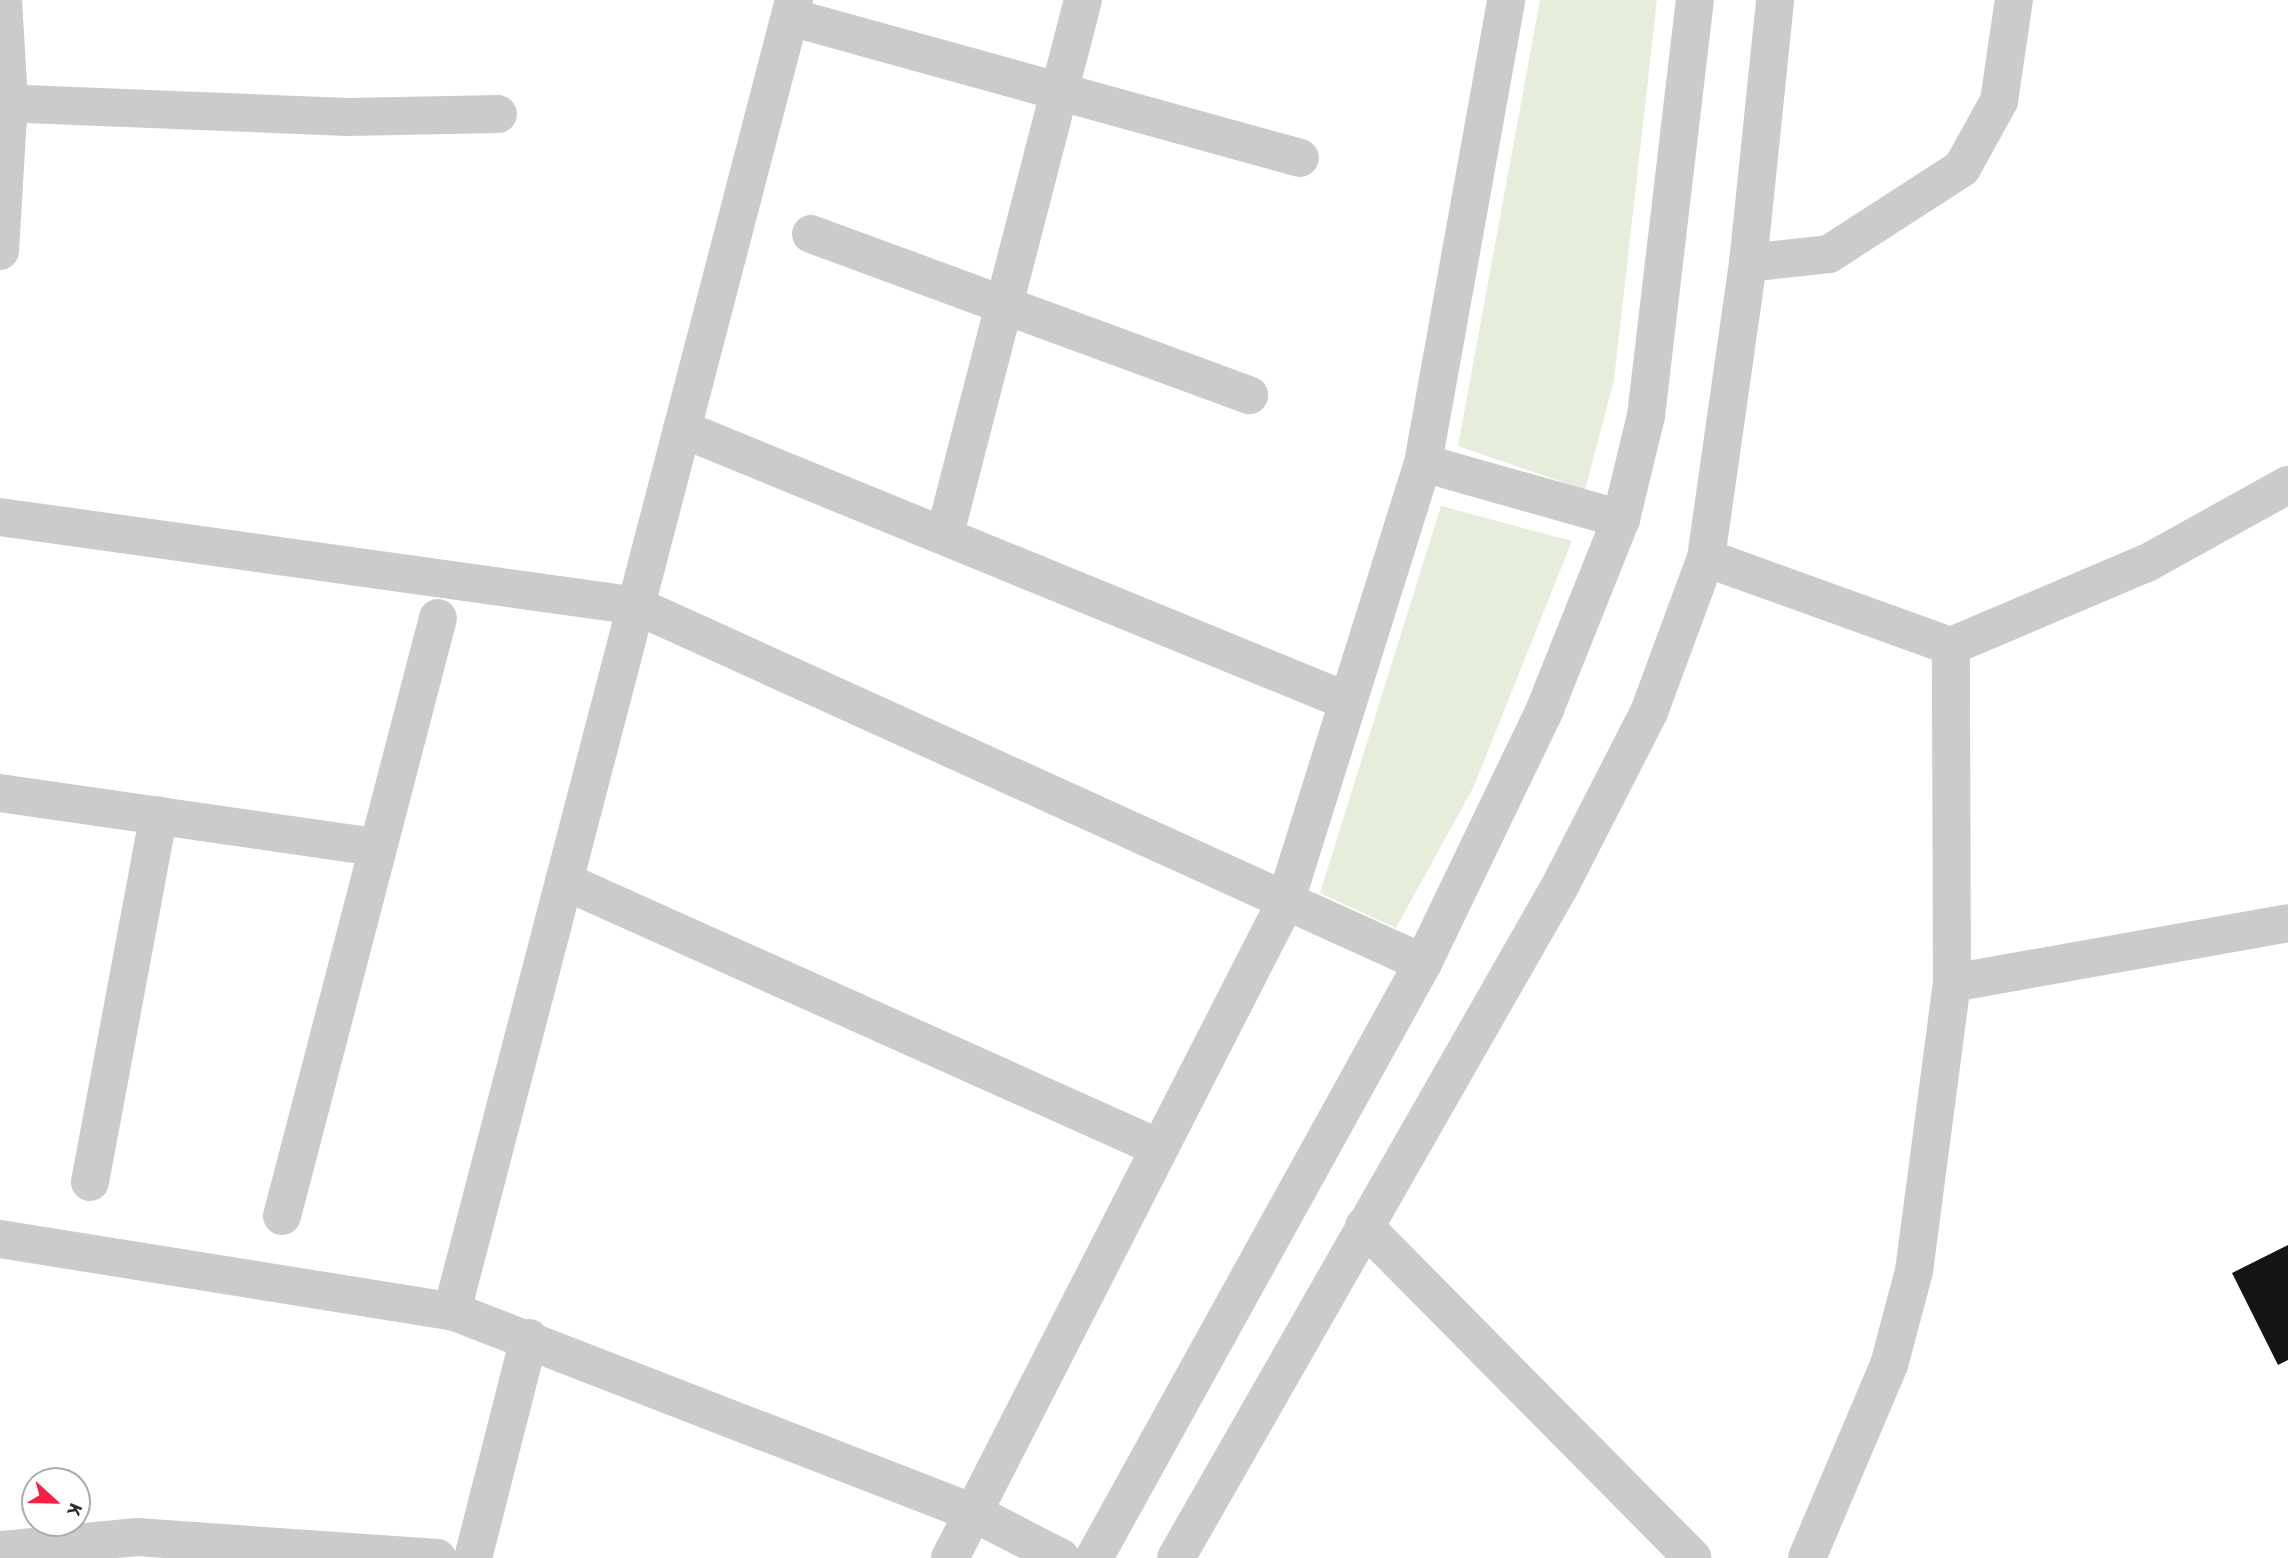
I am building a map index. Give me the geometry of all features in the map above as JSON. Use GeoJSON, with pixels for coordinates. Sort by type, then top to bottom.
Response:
{"type":"FeatureCollection","features":[{"type":"Feature","properties":{"kind":"street"},"geometry":{"type":"LineString","coordinates":[[0,251],[5,102],[3,0]]}},
{"type":"Feature","properties":{"kind":"street"},"geometry":{"type":"LineString","coordinates":[[949,518],[1083,0]]}},
{"type":"Feature","properties":{"kind":"street"},"geometry":{"type":"LineString","coordinates":[[950,1558],[1157,1147],[1285,903],[1423,463],[1506,0]]}},
{"type":"Feature","properties":{"kind":"street"},"geometry":{"type":"LineString","coordinates":[[1094,1558],[1423,963],[1545,709],[1621,519],[1646,416],[1695,0]]}},
{"type":"Feature","properties":{"kind":"street"},"geometry":{"type":"LineString","coordinates":[[1176,1558],[1561,884],[1649,712],[1706,558],[1748,263],[1775,0]]}},
{"type":"Feature","properties":{"kind":"street"},"geometry":{"type":"LineString","coordinates":[[1748,263],[1829,254],[1962,168],[1999,101],[2014,0]]}},
{"type":"Feature","properties":{"kind":"street"},"geometry":{"type":"LineString","coordinates":[[452,1311],[792,8],[1058,90],[1300,158]]}},
{"type":"Feature","properties":{"kind":"street"},"geometry":{"type":"LineString","coordinates":[[5,102],[348,117],[498,114]]}},
{"type":"Feature","properties":{"kind":"street"},"geometry":{"type":"LineString","coordinates":[[811,234],[1249,395]]}},
{"type":"Feature","properties":{"kind":"street"},"geometry":{"type":"LineString","coordinates":[[682,429],[1347,701]]}},
{"type":"Feature","properties":{"kind":"street"},"geometry":{"type":"LineString","coordinates":[[1423,463],[1621,519]]}},
{"type":"Feature","properties":{"kind":"street"},"geometry":{"type":"LineString","coordinates":[[1706,558],[1951,646],[2147,563],[2288,485]]}},
{"type":"Feature","properties":{"kind":"street"},"geometry":{"type":"LineString","coordinates":[[0,517],[637,606],[1285,903],[1423,963]]}},
{"type":"Feature","properties":{"kind":"street"},"geometry":{"type":"LineString","coordinates":[[282,1216],[375,847],[438,618]]}},
{"type":"Feature","properties":{"kind":"street"},"geometry":{"type":"LineString","coordinates":[[1807,1558],[1889,1365],[1914,1271],[1952,983],[1951,646]]}},
{"type":"Feature","properties":{"kind":"street"},"geometry":{"type":"LineString","coordinates":[[0,793],[375,847]]}},
{"type":"Feature","properties":{"kind":"street"},"geometry":{"type":"LineString","coordinates":[[90,1182],[159,816]]}},
{"type":"Feature","properties":{"kind":"street"},"geometry":{"type":"LineString","coordinates":[[564,881],[1157,1147]]}},
{"type":"Feature","properties":{"kind":"street"},"geometry":{"type":"LineString","coordinates":[[1952,983],[2288,923]]}},
{"type":"Feature","properties":{"kind":"street"},"geometry":{"type":"LineString","coordinates":[[1364,1226],[1693,1558]]}},
{"type":"Feature","properties":{"kind":"street"},"geometry":{"type":"LineString","coordinates":[[0,1239],[452,1311],[529,1338],[974,1513],[1061,1558]]}},
{"type":"Feature","properties":{"kind":"street"},"geometry":{"type":"LineString","coordinates":[[472,1558],[529,1338]]}},
{"type":"Feature","properties":{"kind":"street"},"geometry":{"type":"LineString","coordinates":[[0,1550],[135,1548],[437,1558]]}},
{"type":"Feature","properties":{"kind":"green space"},"geometry":{"type":"Polygon","coordinates":[[[1540,0],[1657,0],[1614,380],[1585,490],[1458,446],[1540,0]]]}},
{"type":"Feature","properties":{"kind":"green space"},"geometry":{"type":"Polygon","coordinates":[[[1441,506],[1572,541],[1474,786],[1396,928],[1320,893],[1441,506]]]}},
{"type":"Feature","properties":{"kind":"building"},"geometry":{"type":"Polygon","coordinates":[[[2288,1245],[2288,1360],[2278,1365],[2232,1273],[2288,1245]]]}}]}
